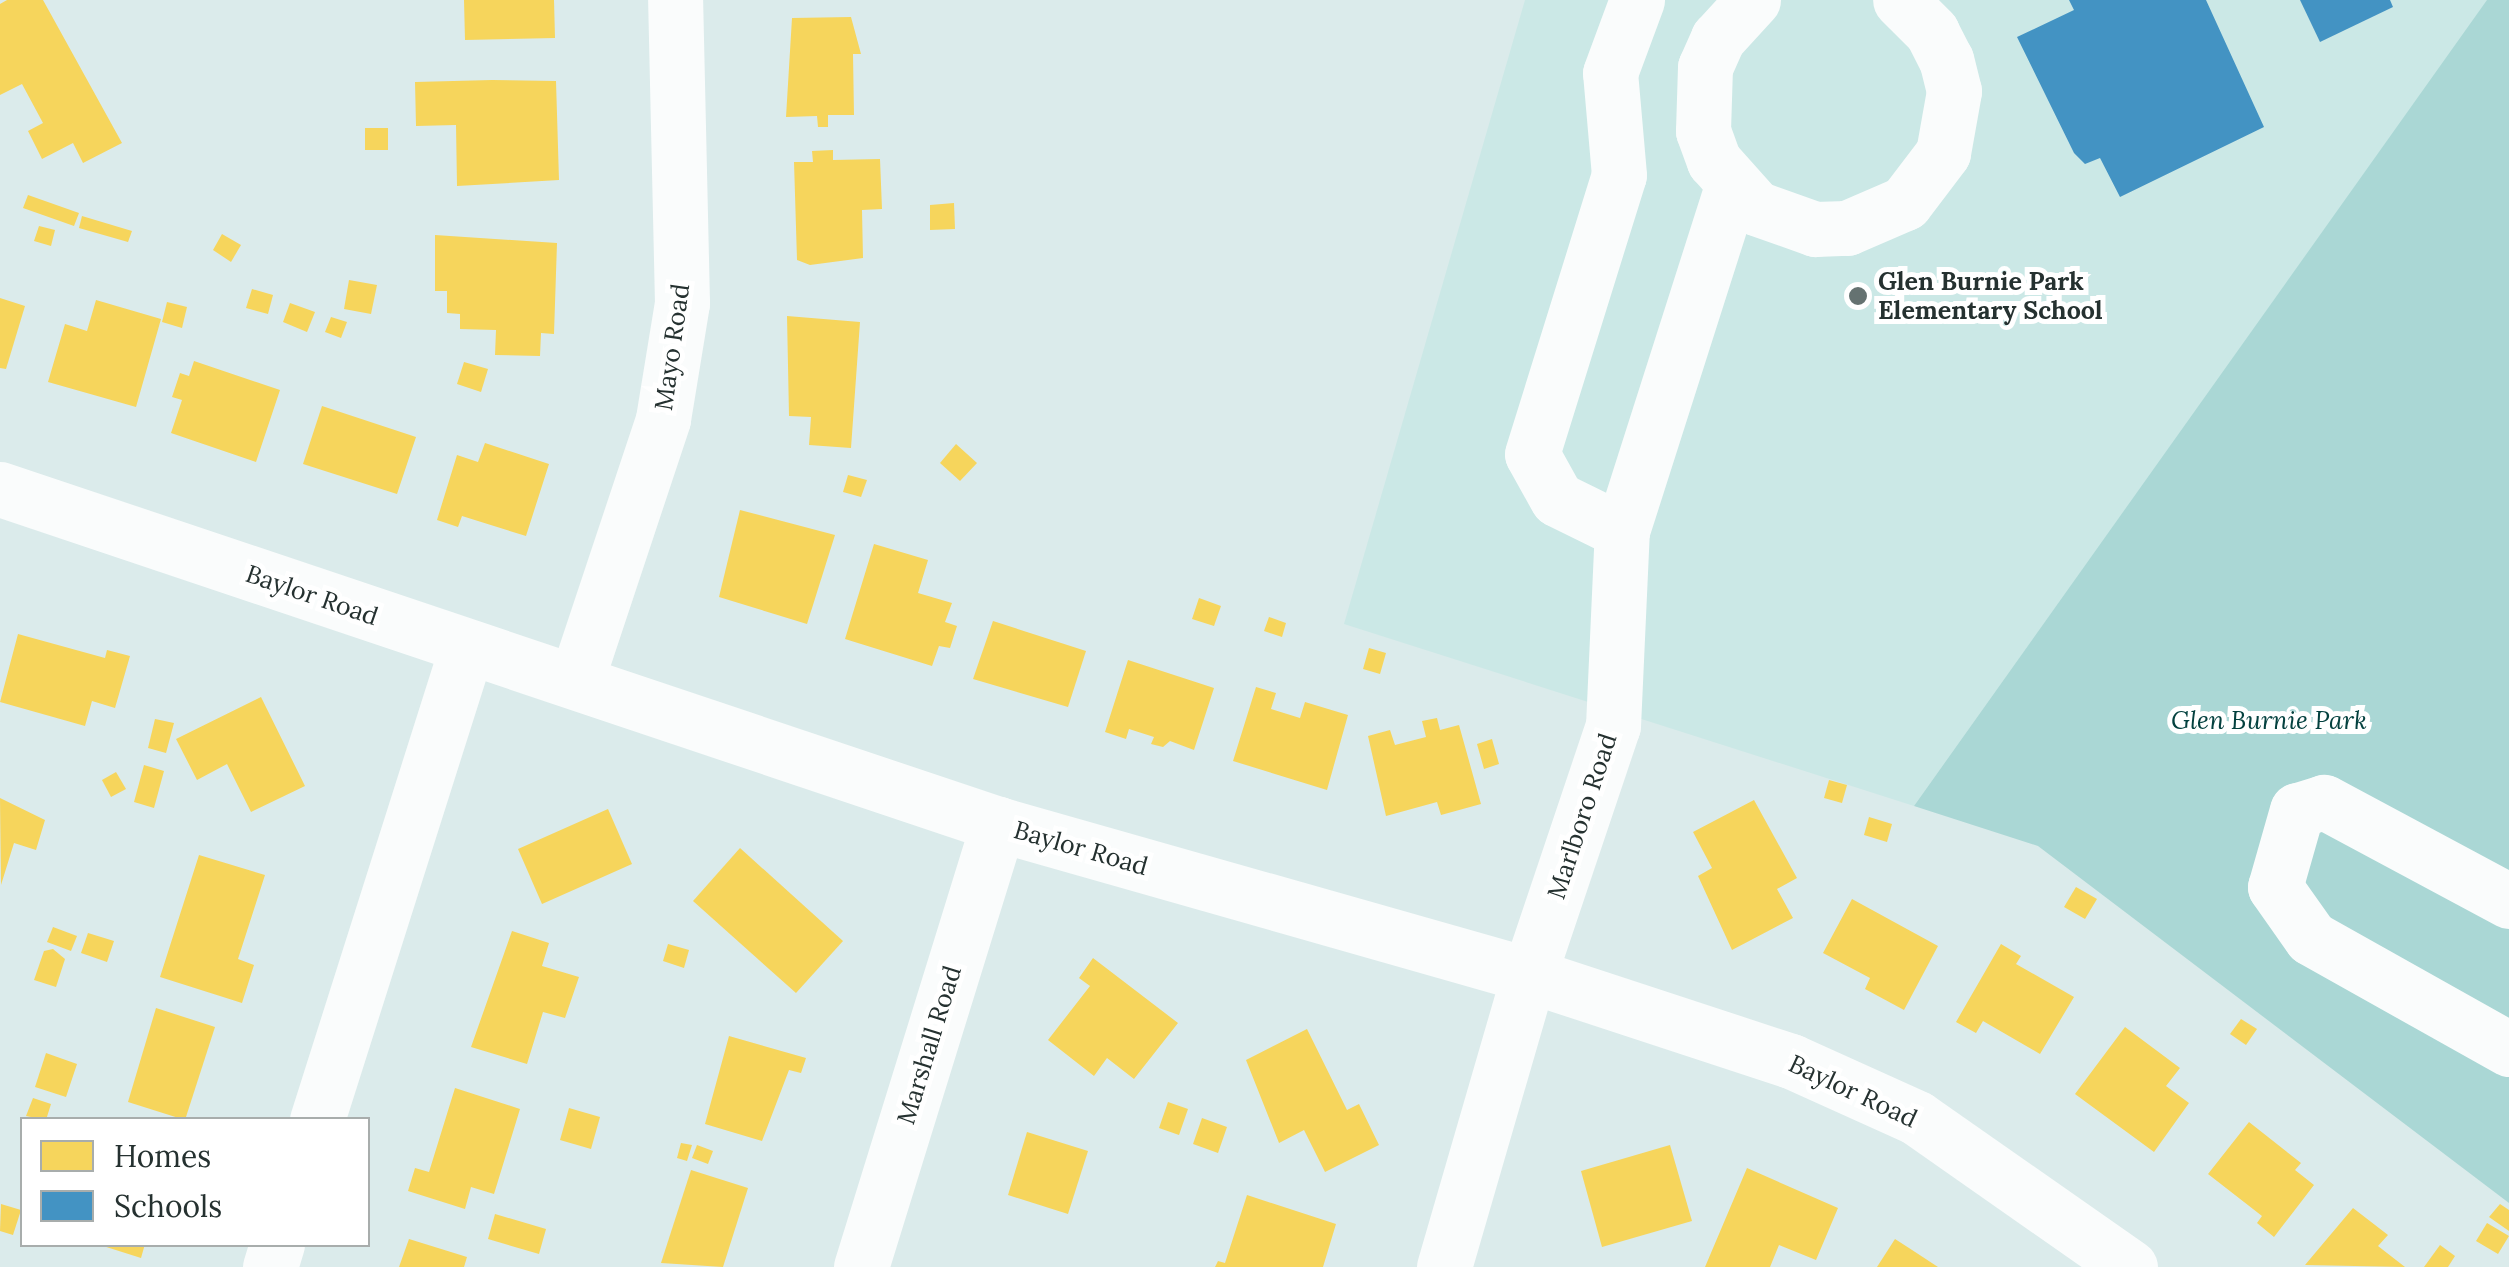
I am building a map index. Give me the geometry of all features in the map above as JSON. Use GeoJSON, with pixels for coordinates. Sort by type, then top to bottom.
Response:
{"type":"FeatureCollection","features":[{"type":"Feature","properties":{"kind":"street","name":"Mayo Road"},"geometry":{"type":"LineString","coordinates":[[576,681],[663,419],[682,304],[676,0]]}},
{"type":"Feature","properties":{"kind":"street"},"geometry":{"type":"LineString","coordinates":[[1622,530],[1557,499],[1532,454],[1619,174],[1610,73],[1637,0]]}},
{"type":"Feature","properties":{"kind":"street"},"geometry":{"type":"LineString","coordinates":[[1753,0],[1718,38],[1700,99],[1703,131],[1732,187],[1784,222],[1847,228],[1905,203],[1928,180],[1952,123],[1954,91],[1932,32],[1900,0]]}},
{"type":"Feature","properties":{"kind":"street","name":"Marlboro Road"},"geometry":{"type":"LineString","coordinates":[[1444,1267],[1529,975],[1613,726],[1622,530],[1732,187]]}},
{"type":"Feature","properties":{"kind":"street","name":"Baylor Road"},"geometry":{"type":"LineString","coordinates":[[0,489],[998,824],[1529,975],[1791,1061],[1917,1118],[2130,1267]]}},
{"type":"Feature","properties":{"kind":"street"},"geometry":{"type":"LineString","coordinates":[[318,1117],[467,648]]}},
{"type":"Feature","properties":{"kind":"street"},"geometry":{"type":"LineString","coordinates":[[2509,902],[2324,802],[2298,810],[2275,887],[2311,938],[2509,1048]]}},
{"type":"Feature","properties":{"kind":"street","name":"Marshall Road"},"geometry":{"type":"LineString","coordinates":[[861,1267],[998,824]]}},
{"type":"Feature","properties":{"kind":"shaded area","name":"Glen Burnie Park Elementary School"},"geometry":{"type":"Polygon","coordinates":[[[1525,0],[2488,0],[1914,806],[1344,624],[1525,0]]]}},
{"type":"Feature","properties":{"kind":"green space","name":"Glen Burnie Park"},"geometry":{"type":"Polygon","coordinates":[[[2487,0],[2509,0],[2509,1203],[2038,846],[1914,806],[2487,0]]]}},
{"type":"Feature","properties":{"kind":"building: Homes"},"geometry":{"type":"Polygon","coordinates":[[[7,0],[43,0],[122,143],[83,163],[73,143],[42,159],[28,131],[43,123],[22,84],[0,95],[0,4],[7,0]]]}},
{"type":"Feature","properties":{"kind":"building: Homes"},"geometry":{"type":"Polygon","coordinates":[[[464,0],[554,0],[555,38],[465,40],[464,0]]]}},
{"type":"Feature","properties":{"kind":"building: Homes"},"geometry":{"type":"Polygon","coordinates":[[[851,17],[861,54],[853,54],[854,115],[828,115],[828,127],[818,127],[817,116],[786,117],[792,18],[851,17]]]}},
{"type":"Feature","properties":{"kind":"building: Homes"},"geometry":{"type":"Polygon","coordinates":[[[556,81],[559,180],[457,186],[456,125],[416,126],[415,82],[556,81]]]}},
{"type":"Feature","properties":{"kind":"building: Homes"},"geometry":{"type":"Polygon","coordinates":[[[365,128],[388,128],[388,150],[365,150],[365,128]]]}},
{"type":"Feature","properties":{"kind":"building: Homes"},"geometry":{"type":"Polygon","coordinates":[[[833,150],[833,160],[880,159],[882,209],[862,210],[863,258],[810,265],[797,260],[794,162],[813,162],[812,151],[833,150]]]}},
{"type":"Feature","properties":{"kind":"building: Homes"},"geometry":{"type":"Polygon","coordinates":[[[28,195],[79,213],[74,226],[23,208],[28,195]]]}},
{"type":"Feature","properties":{"kind":"building: Homes"},"geometry":{"type":"Polygon","coordinates":[[[954,203],[955,229],[930,230],[930,205],[954,203]]]}},
{"type":"Feature","properties":{"kind":"building: Homes"},"geometry":{"type":"Polygon","coordinates":[[[82,216],[132,231],[128,242],[79,228],[82,216]]]}},
{"type":"Feature","properties":{"kind":"building: Homes"},"geometry":{"type":"Polygon","coordinates":[[[39,226],[55,230],[51,246],[34,241],[39,226]]]}},
{"type":"Feature","properties":{"kind":"building: Homes"},"geometry":{"type":"Polygon","coordinates":[[[222,234],[241,245],[231,262],[213,250],[222,234]]]}},
{"type":"Feature","properties":{"kind":"building: Homes"},"geometry":{"type":"Polygon","coordinates":[[[435,235],[557,243],[554,334],[541,333],[540,356],[495,355],[496,330],[460,329],[460,314],[447,313],[447,291],[435,291],[435,235]]]}},
{"type":"Feature","properties":{"kind":"building: Homes"},"geometry":{"type":"Polygon","coordinates":[[[349,280],[377,285],[371,314],[344,309],[349,280]]]}},
{"type":"Feature","properties":{"kind":"building: Homes"},"geometry":{"type":"Polygon","coordinates":[[[252,289],[273,295],[268,314],[246,308],[252,289]]]}},
{"type":"Feature","properties":{"kind":"building: Homes"},"geometry":{"type":"Polygon","coordinates":[[[0,298],[25,306],[6,369],[0,368],[0,298]]]}},
{"type":"Feature","properties":{"kind":"building: Homes"},"geometry":{"type":"Polygon","coordinates":[[[96,300],[161,319],[136,407],[48,382],[65,324],[87,331],[96,300]]]}},
{"type":"Feature","properties":{"kind":"building: Homes"},"geometry":{"type":"Polygon","coordinates":[[[167,302],[187,307],[182,328],[162,322],[167,302]]]}},
{"type":"Feature","properties":{"kind":"building: Homes"},"geometry":{"type":"Polygon","coordinates":[[[290,303],[315,312],[307,332],[283,322],[290,303]]]}},
{"type":"Feature","properties":{"kind":"building: Homes"},"geometry":{"type":"Polygon","coordinates":[[[787,316],[860,322],[851,448],[809,445],[811,417],[789,416],[787,316]]]}},
{"type":"Feature","properties":{"kind":"building: Homes"},"geometry":{"type":"Polygon","coordinates":[[[331,317],[347,322],[341,338],[325,332],[331,317]]]}},
{"type":"Feature","properties":{"kind":"building: Homes"},"geometry":{"type":"Polygon","coordinates":[[[194,361],[280,390],[256,462],[171,433],[182,400],[172,397],[180,373],[189,376],[194,361]]]}},
{"type":"Feature","properties":{"kind":"building: Homes"},"geometry":{"type":"Polygon","coordinates":[[[464,362],[488,369],[481,392],[457,384],[464,362]]]}},
{"type":"Feature","properties":{"kind":"building: Homes"},"geometry":{"type":"Polygon","coordinates":[[[322,406],[416,437],[397,494],[303,464],[322,406]]]}},
{"type":"Feature","properties":{"kind":"building: Homes"},"geometry":{"type":"Polygon","coordinates":[[[485,443],[549,464],[526,536],[462,516],[458,527],[437,520],[457,455],[478,462],[485,443]]]}},
{"type":"Feature","properties":{"kind":"building: Homes"},"geometry":{"type":"Polygon","coordinates":[[[956,444],[977,463],[960,481],[940,463],[956,444]]]}},
{"type":"Feature","properties":{"kind":"building: Homes"},"geometry":{"type":"Polygon","coordinates":[[[848,475],[867,480],[861,497],[843,492],[848,475]]]}},
{"type":"Feature","properties":{"kind":"building: Homes"},"geometry":{"type":"Polygon","coordinates":[[[740,510],[835,535],[807,624],[719,597],[740,510]]]}},
{"type":"Feature","properties":{"kind":"building: Homes"},"geometry":{"type":"Polygon","coordinates":[[[874,544],[928,560],[918,593],[952,603],[945,622],[957,626],[950,648],[939,646],[932,666],[845,639],[874,544]]]}},
{"type":"Feature","properties":{"kind":"building: Homes"},"geometry":{"type":"Polygon","coordinates":[[[1199,598],[1221,606],[1214,626],[1192,619],[1199,598]]]}},
{"type":"Feature","properties":{"kind":"building: Homes"},"geometry":{"type":"Polygon","coordinates":[[[1269,617],[1286,623],[1282,637],[1264,631],[1269,617]]]}},
{"type":"Feature","properties":{"kind":"building: Homes"},"geometry":{"type":"Polygon","coordinates":[[[993,621],[1086,651],[1068,707],[973,679],[993,621]]]}},
{"type":"Feature","properties":{"kind":"building: Homes"},"geometry":{"type":"Polygon","coordinates":[[[18,634],[105,658],[107,650],[130,656],[115,708],[92,701],[85,726],[0,702],[18,634]]]}},
{"type":"Feature","properties":{"kind":"building: Homes"},"geometry":{"type":"Polygon","coordinates":[[[1369,648],[1386,653],[1380,674],[1363,669],[1369,648]]]}},
{"type":"Feature","properties":{"kind":"building: Homes"},"geometry":{"type":"Polygon","coordinates":[[[1128,660],[1214,688],[1194,750],[1170,741],[1163,747],[1151,744],[1154,737],[1129,729],[1126,739],[1105,732],[1128,660]]]}},
{"type":"Feature","properties":{"kind":"building: Homes"},"geometry":{"type":"Polygon","coordinates":[[[1256,687],[1276,693],[1271,709],[1300,718],[1305,702],[1348,715],[1327,790],[1233,761],[1256,687]]]}},
{"type":"Feature","properties":{"kind":"building: Homes"},"geometry":{"type":"Polygon","coordinates":[[[261,697],[305,786],[251,812],[227,764],[197,780],[176,739],[261,697]]]}},
{"type":"Feature","properties":{"kind":"building: Homes"},"geometry":{"type":"Polygon","coordinates":[[[1437,718],[1440,730],[1459,725],[1481,804],[1441,815],[1437,802],[1386,816],[1368,736],[1390,730],[1395,745],[1426,737],[1422,721],[1437,718]]]}},
{"type":"Feature","properties":{"kind":"building: Homes"},"geometry":{"type":"Polygon","coordinates":[[[155,719],[174,723],[166,753],[148,748],[155,719]]]}},
{"type":"Feature","properties":{"kind":"building: Homes"},"geometry":{"type":"Polygon","coordinates":[[[1492,739],[1499,764],[1484,769],[1477,744],[1492,739]]]}},
{"type":"Feature","properties":{"kind":"building: Homes"},"geometry":{"type":"Polygon","coordinates":[[[144,765],[164,771],[154,808],[134,802],[144,765]]]}},
{"type":"Feature","properties":{"kind":"building: Homes"},"geometry":{"type":"Polygon","coordinates":[[[116,772],[126,789],[111,797],[102,780],[116,772]]]}},
{"type":"Feature","properties":{"kind":"building: Homes"},"geometry":{"type":"Polygon","coordinates":[[[1829,780],[1847,785],[1842,803],[1824,798],[1829,780]]]}},
{"type":"Feature","properties":{"kind":"building: Homes"},"geometry":{"type":"Polygon","coordinates":[[[0,798],[45,820],[36,850],[14,843],[1,885],[0,798]]]}},
{"type":"Feature","properties":{"kind":"building: Homes"},"geometry":{"type":"Polygon","coordinates":[[[1754,800],[1797,878],[1777,889],[1793,918],[1732,950],[1698,876],[1712,868],[1693,832],[1754,800]]]}},
{"type":"Feature","properties":{"kind":"building: Homes"},"geometry":{"type":"Polygon","coordinates":[[[608,809],[632,864],[542,904],[518,849],[608,809]]]}},
{"type":"Feature","properties":{"kind":"building: Homes"},"geometry":{"type":"Polygon","coordinates":[[[1869,817],[1892,824],[1887,842],[1864,835],[1869,817]]]}},
{"type":"Feature","properties":{"kind":"building: Homes"},"geometry":{"type":"Polygon","coordinates":[[[740,848],[843,941],[796,993],[693,901],[740,848]]]}},
{"type":"Feature","properties":{"kind":"building: Homes"},"geometry":{"type":"Polygon","coordinates":[[[199,855],[265,875],[238,959],[254,965],[242,1003],[160,977],[199,855]]]}},
{"type":"Feature","properties":{"kind":"building: Homes"},"geometry":{"type":"Polygon","coordinates":[[[2076,887],[2097,899],[2085,919],[2064,907],[2076,887]]]}},
{"type":"Feature","properties":{"kind":"building: Homes"},"geometry":{"type":"Polygon","coordinates":[[[1852,899],[1938,946],[1904,1010],[1865,989],[1870,978],[1823,953],[1852,899]]]}},
{"type":"Feature","properties":{"kind":"building: Homes"},"geometry":{"type":"Polygon","coordinates":[[[53,927],[77,936],[71,951],[47,942],[53,927]]]}},
{"type":"Feature","properties":{"kind":"building: Homes"},"geometry":{"type":"Polygon","coordinates":[[[512,931],[549,943],[542,966],[579,977],[565,1018],[543,1012],[527,1064],[471,1047],[512,931]]]}},
{"type":"Feature","properties":{"kind":"building: Homes"},"geometry":{"type":"Polygon","coordinates":[[[88,933],[114,941],[107,962],[81,953],[88,933]]]}},
{"type":"Feature","properties":{"kind":"building: Homes"},"geometry":{"type":"Polygon","coordinates":[[[668,944],[689,950],[684,968],[663,961],[668,944]]]}},
{"type":"Feature","properties":{"kind":"building: Homes"},"geometry":{"type":"Polygon","coordinates":[[[2001,944],[2021,956],[2016,964],[2074,997],[2040,1054],[1983,1021],[1976,1033],[1956,1022],[2001,944]]]}},
{"type":"Feature","properties":{"kind":"building: Homes"},"geometry":{"type":"Polygon","coordinates":[[[53,949],[65,959],[56,987],[34,980],[44,951],[53,949]]]}},
{"type":"Feature","properties":{"kind":"building: Homes"},"geometry":{"type":"Polygon","coordinates":[[[1093,958],[1178,1023],[1134,1079],[1107,1058],[1094,1076],[1048,1040],[1090,986],[1079,978],[1093,958]]]}},
{"type":"Feature","properties":{"kind":"building: Homes"},"geometry":{"type":"Polygon","coordinates":[[[156,1008],[215,1027],[186,1117],[128,1102],[156,1008]]]}},
{"type":"Feature","properties":{"kind":"building: Homes"},"geometry":{"type":"Polygon","coordinates":[[[2241,1019],[2257,1029],[2246,1045],[2230,1034],[2241,1019]]]}},
{"type":"Feature","properties":{"kind":"building: Homes"},"geometry":{"type":"Polygon","coordinates":[[[2125,1027],[2180,1068],[2166,1086],[2189,1103],[2154,1152],[2075,1094],[2125,1027]]]}},
{"type":"Feature","properties":{"kind":"building: Homes"},"geometry":{"type":"Polygon","coordinates":[[[1307,1029],[1347,1110],[1359,1104],[1379,1145],[1325,1172],[1304,1130],[1279,1143],[1246,1060],[1307,1029]]]}},
{"type":"Feature","properties":{"kind":"building: Homes"},"geometry":{"type":"Polygon","coordinates":[[[729,1036],[806,1058],[801,1073],[789,1070],[762,1141],[705,1124],[729,1036]]]}},
{"type":"Feature","properties":{"kind":"building: Homes"},"geometry":{"type":"Polygon","coordinates":[[[46,1053],[77,1064],[66,1097],[35,1087],[46,1053]]]}},
{"type":"Feature","properties":{"kind":"building: Homes"},"geometry":{"type":"Polygon","coordinates":[[[455,1088],[520,1109],[494,1194],[471,1187],[465,1209],[408,1191],[415,1168],[429,1172],[455,1088]]]}},
{"type":"Feature","properties":{"kind":"building: Homes"},"geometry":{"type":"Polygon","coordinates":[[[33,1098],[51,1104],[47,1117],[26,1116],[33,1098]]]}},
{"type":"Feature","properties":{"kind":"building: Homes"},"geometry":{"type":"Polygon","coordinates":[[[1168,1102],[1188,1109],[1179,1135],[1159,1128],[1168,1102]]]}},
{"type":"Feature","properties":{"kind":"building: Homes"},"geometry":{"type":"Polygon","coordinates":[[[569,1108],[600,1117],[591,1149],[560,1140],[569,1108]]]}},
{"type":"Feature","properties":{"kind":"building: Homes"},"geometry":{"type":"Polygon","coordinates":[[[1202,1118],[1227,1127],[1218,1153],[1193,1144],[1202,1118]]]}},
{"type":"Feature","properties":{"kind":"building: Homes"},"geometry":{"type":"Polygon","coordinates":[[[2249,1122],[2301,1163],[2295,1170],[2314,1185],[2274,1237],[2257,1223],[2262,1216],[2208,1174],[2249,1122]]]}},
{"type":"Feature","properties":{"kind":"building: Homes"},"geometry":{"type":"Polygon","coordinates":[[[1027,1132],[1088,1151],[1068,1214],[1008,1195],[1027,1132]]]}},
{"type":"Feature","properties":{"kind":"building: Homes"},"geometry":{"type":"Polygon","coordinates":[[[681,1143],[692,1145],[687,1161],[677,1158],[681,1143]]]}},
{"type":"Feature","properties":{"kind":"building: Homes"},"geometry":{"type":"Polygon","coordinates":[[[697,1145],[713,1151],[708,1164],[692,1158],[697,1145]]]}},
{"type":"Feature","properties":{"kind":"building: Homes"},"geometry":{"type":"Polygon","coordinates":[[[1670,1145],[1692,1221],[1602,1247],[1581,1171],[1670,1145]]]}},
{"type":"Feature","properties":{"kind":"building: Homes"},"geometry":{"type":"Polygon","coordinates":[[[1747,1168],[1838,1208],[1816,1260],[1779,1245],[1770,1267],[1705,1267],[1747,1168]]]}},
{"type":"Feature","properties":{"kind":"building: Homes"},"geometry":{"type":"Polygon","coordinates":[[[691,1170],[748,1188],[723,1267],[661,1263],[691,1170]]]}},
{"type":"Feature","properties":{"kind":"building: Homes"},"geometry":{"type":"Polygon","coordinates":[[[1247,1195],[1336,1224],[1323,1267],[1215,1267],[1218,1261],[1225,1263],[1247,1195]]]}},
{"type":"Feature","properties":{"kind":"building: Homes"},"geometry":{"type":"Polygon","coordinates":[[[1,1204],[20,1210],[13,1235],[0,1231],[1,1204]]]}},
{"type":"Feature","properties":{"kind":"building: Homes"},"geometry":{"type":"Polygon","coordinates":[[[2500,1204],[2509,1210],[2509,1231],[2489,1217],[2500,1204]]]}},
{"type":"Feature","properties":{"kind":"building: Homes"},"geometry":{"type":"Polygon","coordinates":[[[2353,1208],[2388,1235],[2378,1246],[2405,1267],[2305,1265],[2353,1208]]]}},
{"type":"Feature","properties":{"kind":"building: Homes"},"geometry":{"type":"Polygon","coordinates":[[[495,1214],[546,1229],[539,1254],[488,1239],[495,1214]]]}},
{"type":"Feature","properties":{"kind":"building: Homes"},"geometry":{"type":"Polygon","coordinates":[[[2487,1223],[2509,1236],[2498,1254],[2476,1241],[2487,1223]]]}},
{"type":"Feature","properties":{"kind":"building: Homes"},"geometry":{"type":"Polygon","coordinates":[[[409,1239],[467,1257],[464,1267],[399,1267],[409,1239]]]}},
{"type":"Feature","properties":{"kind":"building: Homes"},"geometry":{"type":"Polygon","coordinates":[[[1895,1239],[1909,1248],[1938,1267],[1877,1267],[1895,1239]]]}},
{"type":"Feature","properties":{"kind":"building: Homes"},"geometry":{"type":"Polygon","coordinates":[[[2440,1245],[2455,1256],[2448,1267],[2424,1267],[2440,1245]]]}},
{"type":"Feature","properties":{"kind":"building: Homes"},"geometry":{"type":"Polygon","coordinates":[[[106,1247],[144,1247],[141,1258],[106,1247]]]}},
{"type":"Feature","properties":{"kind":"building: Schools"},"geometry":{"type":"Polygon","coordinates":[[[2069,0],[2206,0],[2264,127],[2120,197],[2100,158],[2085,164],[2074,153],[2017,37],[2074,10],[2069,0]]]}},
{"type":"Feature","properties":{"kind":"building: Schools"},"geometry":{"type":"Polygon","coordinates":[[[2300,0],[2390,0],[2393,7],[2320,42],[2300,0]]]}},
{"type":"Feature","properties":{"kind":"place","name":"Glen Burnie Park Elementary School"},"geometry":{"type":"Point","coordinates":[1858,296]}}]}
